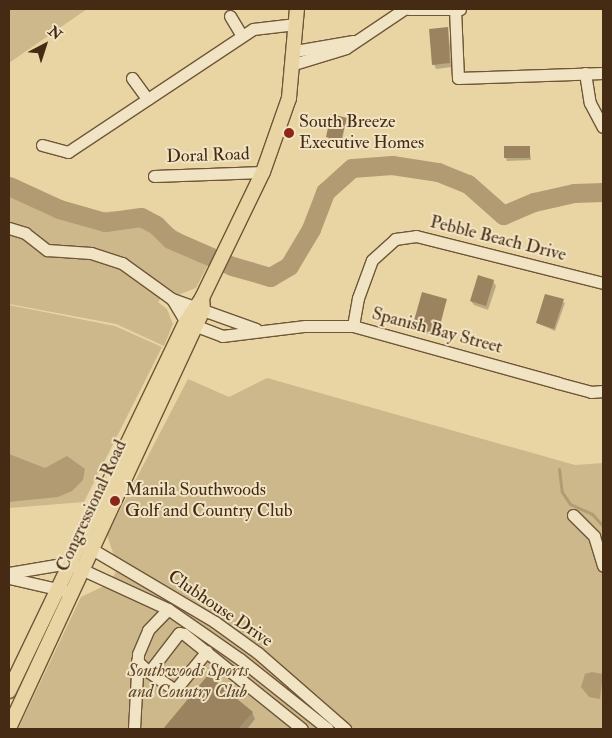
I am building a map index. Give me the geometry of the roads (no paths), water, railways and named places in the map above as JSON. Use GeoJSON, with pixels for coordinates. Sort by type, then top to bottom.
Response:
{"type":"FeatureCollection","features":[{"type":"Feature","properties":{"kind":"main road","name":"Congressional Road"},"geometry":{"type":"LineString","coordinates":[[9,691],[118,460],[200,305],[209,281],[263,172],[289,98],[297,9]]}},
{"type":"Feature","properties":{"kind":"main road","name":"Congressional Road"},"geometry":{"type":"LineString","coordinates":[[9,728],[93,550],[190,324]]}},
{"type":"Feature","properties":{"kind":"street"},"geometry":{"type":"LineString","coordinates":[[294,58],[331,53],[354,41],[404,9]]}},
{"type":"Feature","properties":{"kind":"street"},"geometry":{"type":"LineString","coordinates":[[410,9],[461,9]]}},
{"type":"Feature","properties":{"kind":"street"},"geometry":{"type":"LineString","coordinates":[[455,9],[458,78],[603,73]]}},
{"type":"Feature","properties":{"kind":"street"},"geometry":{"type":"LineString","coordinates":[[230,16],[242,36]]}},
{"type":"Feature","properties":{"kind":"street"},"geometry":{"type":"LineString","coordinates":[[42,145],[68,152],[253,29],[296,24]]}},
{"type":"Feature","properties":{"kind":"street"},"geometry":{"type":"LineString","coordinates":[[585,74],[590,103],[603,127]]}},
{"type":"Feature","properties":{"kind":"street"},"geometry":{"type":"LineString","coordinates":[[132,78],[147,99]]}},
{"type":"Feature","properties":{"kind":"street","name":"Doral Road"},"geometry":{"type":"LineString","coordinates":[[154,176],[263,172]]}},
{"type":"Feature","properties":{"kind":"street"},"geometry":{"type":"LineString","coordinates":[[353,326],[358,298],[372,260],[395,239],[392,227]]}},
{"type":"Feature","properties":{"kind":"street"},"geometry":{"type":"LineString","coordinates":[[9,228],[26,233],[47,250],[91,253],[122,263],[170,298],[190,324]]}},
{"type":"Feature","properties":{"kind":"street","name":"Pebble Beach Drive"},"geometry":{"type":"LineString","coordinates":[[395,239],[416,236],[603,283]]}},
{"type":"Feature","properties":{"kind":"street","name":"Spanish Bay Street"},"geometry":{"type":"LineString","coordinates":[[170,298],[200,305],[258,330]]}},
{"type":"Feature","properties":{"kind":"street","name":"Spanish Bay Street"},"geometry":{"type":"LineString","coordinates":[[190,324],[228,337],[258,330],[353,326],[592,392],[603,391]]}},
{"type":"Feature","properties":{"kind":"street"},"geometry":{"type":"LineString","coordinates":[[573,515],[594,536],[603,566]]}},
{"type":"Feature","properties":{"kind":"street","name":"Clubhouse Drive"},"geometry":{"type":"LineString","coordinates":[[79,542],[215,622],[258,653],[328,726]]}},
{"type":"Feature","properties":{"kind":"street"},"geometry":{"type":"LineString","coordinates":[[9,573],[68,563]]}},
{"type":"Feature","properties":{"kind":"street","name":"Clubhouse Drive"},"geometry":{"type":"LineString","coordinates":[[68,563],[168,609],[240,659],[328,726],[345,729]]}},
{"type":"Feature","properties":{"kind":"street"},"geometry":{"type":"LineString","coordinates":[[9,578],[73,592]]}},
{"type":"Feature","properties":{"kind":"street"},"geometry":{"type":"LineString","coordinates":[[134,729],[137,662],[148,630],[168,609]]}},
{"type":"Feature","properties":{"kind":"street"},"geometry":{"type":"LineString","coordinates":[[148,672],[179,633],[207,651],[302,729]]}},
{"type":"Feature","properties":{"kind":"street"},"geometry":{"type":"LineString","coordinates":[[137,662],[148,672],[175,690],[207,651]]}},
{"type":"Feature","properties":{"kind":"waterway"},"geometry":{"type":"LineString","coordinates":[[9,186],[59,209],[105,222],[141,217],[156,225],[170,239],[232,266],[270,277],[289,266],[311,229],[325,192],[352,168],[392,165],[438,172],[468,184],[503,215],[534,202],[574,193],[603,192]]}},
{"type":"Feature","properties":{"kind":"waterway"},"geometry":{"type":"LineString","coordinates":[[559,469],[562,492],[570,504],[592,514],[603,526]]}},
{"type":"Feature","properties":{"kind":"place","name":"South Breeze Executive Homes"},"geometry":{"type":"Point","coordinates":[289,133]}},
{"type":"Feature","properties":{"kind":"place","name":"Manila Southwoods Golf and Country Club"},"geometry":{"type":"Point","coordinates":[115,501]}},
{"type":"Feature","properties":{"kind":"park label","name":"Southwoods Sports and Country Club"},"geometry":{"type":"Point","coordinates":[188,682]}}]}
